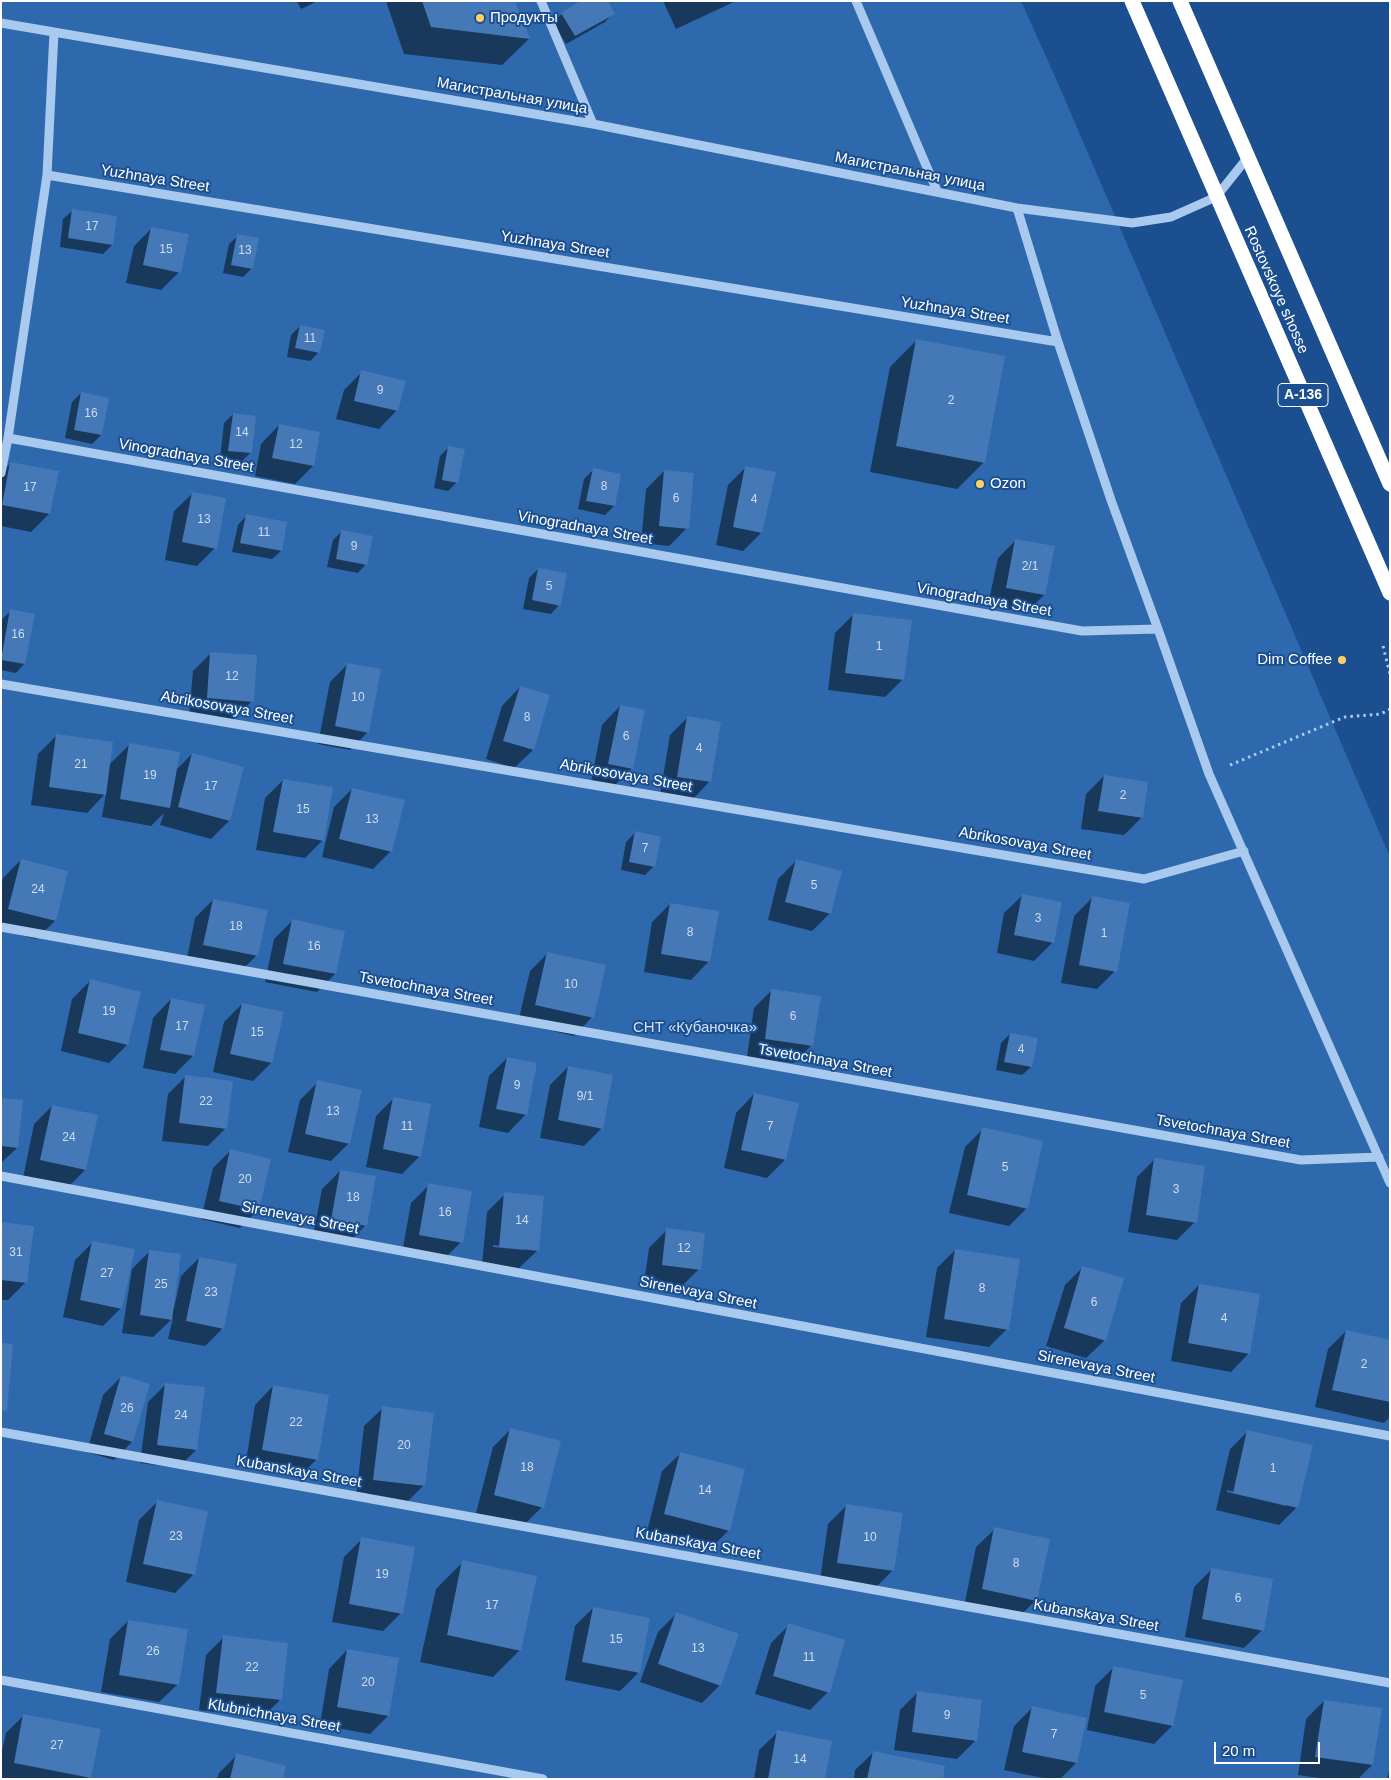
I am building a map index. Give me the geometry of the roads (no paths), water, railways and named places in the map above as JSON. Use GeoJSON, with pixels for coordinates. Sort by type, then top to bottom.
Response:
{"type":"FeatureCollection","features":[{"type":"Feature","properties":{"kind":"highway","name":"Rostovskoye shosse"},"geometry":{"type":"LineString","coordinates":[[1132,1],[1390,593]]}},
{"type":"Feature","properties":{"kind":"highway","name":"Rostovskoye shosse"},"geometry":{"type":"LineString","coordinates":[[1180,1],[1390,484]]}},
{"type":"Feature","properties":{"kind":"street"},"geometry":{"type":"LineString","coordinates":[[541,1],[593,124]]}},
{"type":"Feature","properties":{"kind":"street"},"geometry":{"type":"LineString","coordinates":[[856,1],[937,191]]}},
{"type":"Feature","properties":{"kind":"street","name":"Магистральная улица"},"geometry":{"type":"LineString","coordinates":[[1,23],[593,124],[1016,208],[1132,223],[1171,217],[1216,196]]}},
{"type":"Feature","properties":{"kind":"street"},"geometry":{"type":"LineString","coordinates":[[1,472],[8,438],[47,176],[54,32]]}},
{"type":"Feature","properties":{"kind":"street"},"geometry":{"type":"LineString","coordinates":[[1216,196],[1248,157]]}},
{"type":"Feature","properties":{"kind":"street","name":"Yuzhnaya Street"},"geometry":{"type":"LineString","coordinates":[[47,176],[1058,342]]}},
{"type":"Feature","properties":{"kind":"street"},"geometry":{"type":"LineString","coordinates":[[1016,208],[1058,342],[1111,500],[1208,774],[1244,851],[1390,1183]]}},
{"type":"Feature","properties":{"kind":"street","name":"Vinogradnaya Street"},"geometry":{"type":"LineString","coordinates":[[8,438],[1082,631],[1158,629]]}},
{"type":"Feature","properties":{"kind":"street","name":"Abrikosovaya Street"},"geometry":{"type":"LineString","coordinates":[[1,684],[1144,879],[1244,851]]}},
{"type":"Feature","properties":{"kind":"street","name":"Tsvetochnaya Street"},"geometry":{"type":"LineString","coordinates":[[1,927],[1301,1160],[1379,1157]]}},
{"type":"Feature","properties":{"kind":"street","name":"Sirenevaya Street"},"geometry":{"type":"LineString","coordinates":[[1,1176],[1390,1436]]}},
{"type":"Feature","properties":{"kind":"street","name":"Kubanskaya Street"},"geometry":{"type":"LineString","coordinates":[[1,1432],[1390,1683]]}},
{"type":"Feature","properties":{"kind":"street","name":"Klubnichnaya Street"},"geometry":{"type":"LineString","coordinates":[[1,1680],[543,1779]]}},
{"type":"Feature","properties":{"kind":"place","name":"Продукты"},"geometry":{"type":"Point","coordinates":[480,18]}},
{"type":"Feature","properties":{"kind":"place","name":"Ozon"},"geometry":{"type":"Point","coordinates":[980,484]}},
{"type":"Feature","properties":{"kind":"place","name":"Dim Coffee"},"geometry":{"type":"Point","coordinates":[1342,660]}},
{"type":"Feature","properties":{"kind":"park label","name":"СНТ «Кубаночка»"},"geometry":{"type":"Point","coordinates":[695,1028]}}]}
